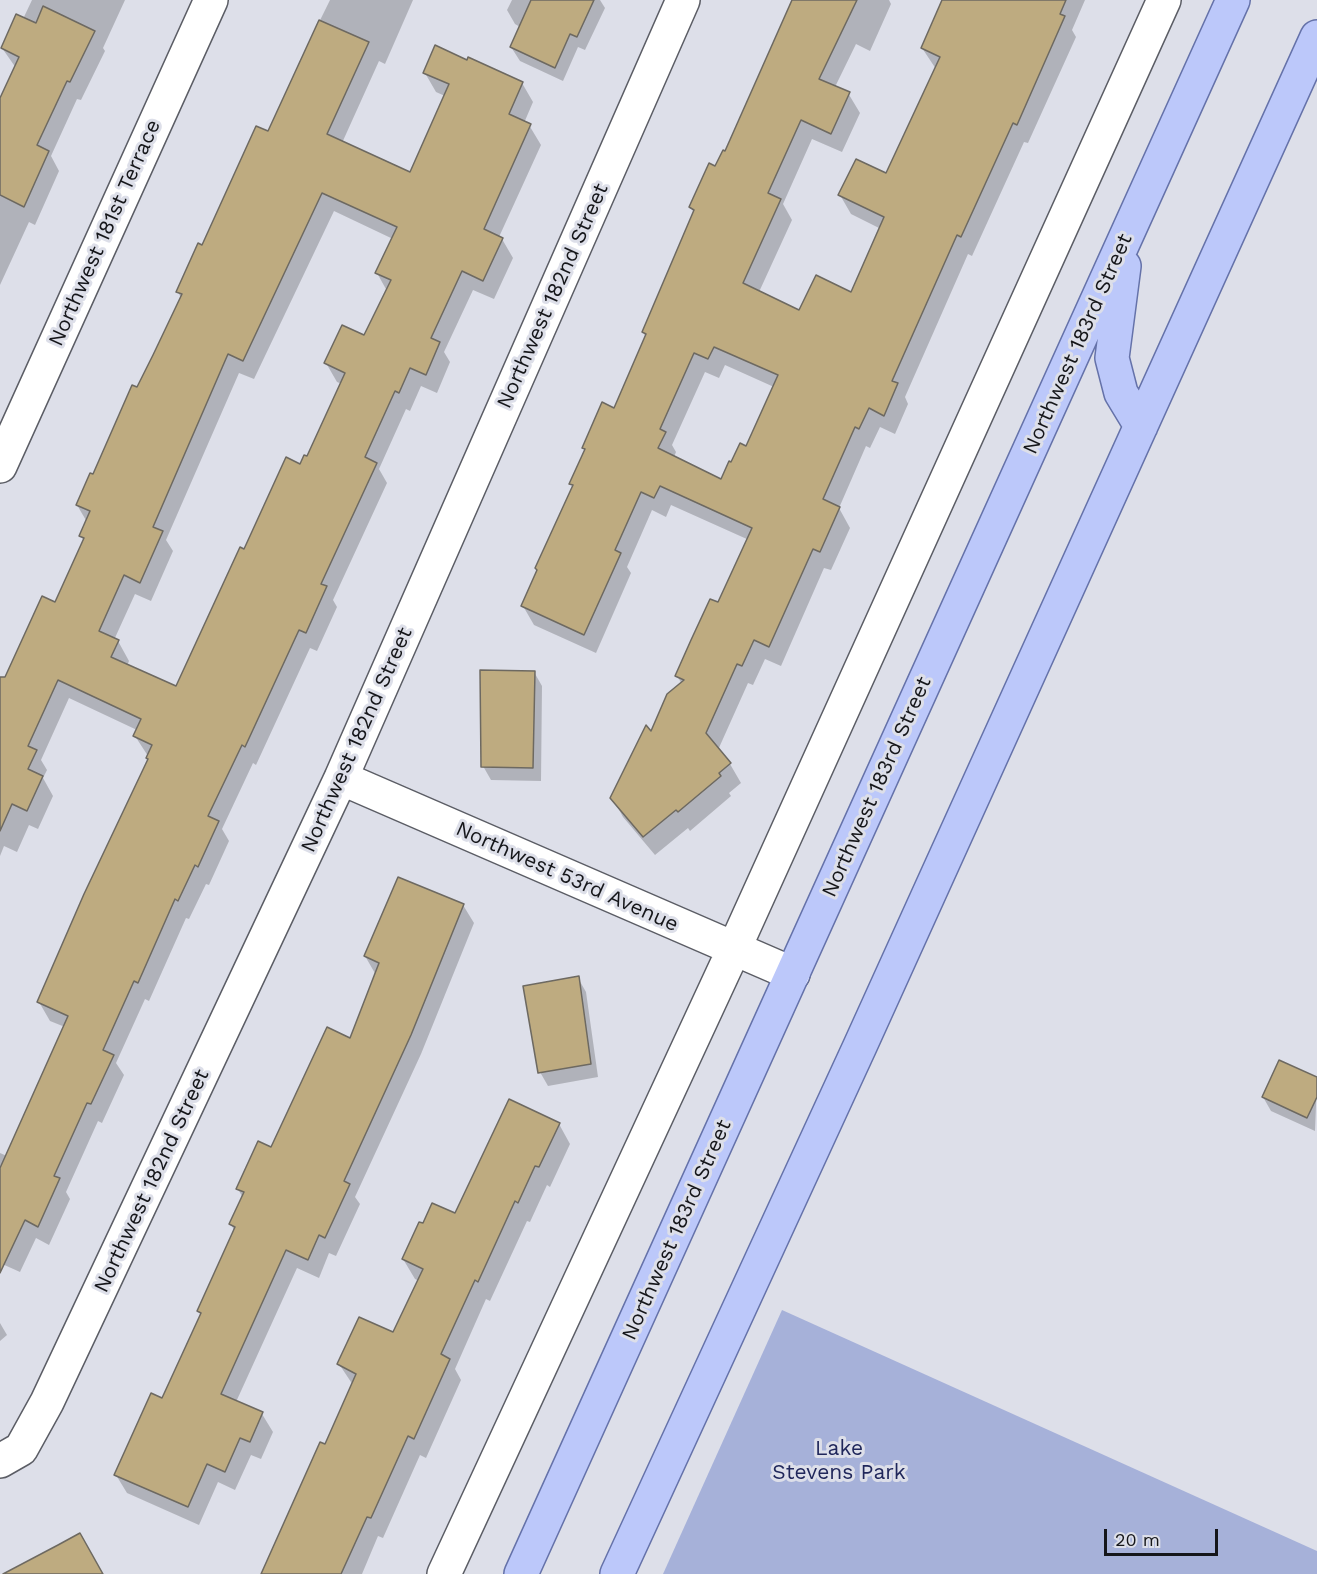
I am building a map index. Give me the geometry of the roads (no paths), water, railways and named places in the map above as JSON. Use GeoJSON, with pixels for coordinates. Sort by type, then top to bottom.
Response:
{"type":"FeatureCollection","features":[{"type":"Feature","properties":{"kind":"main road","name":"Northwest 183rd Street"},"geometry":{"type":"LineString","coordinates":[[521,1574],[1233,0]]}},
{"type":"Feature","properties":{"kind":"main road"},"geometry":{"type":"LineString","coordinates":[[617,1574],[1317,37]]}},
{"type":"Feature","properties":{"kind":"main road"},"geometry":{"type":"LineString","coordinates":[[1129,231],[1112,358],[1120,393],[1141,426]]}},
{"type":"Feature","properties":{"kind":"street","name":"Northwest 181st Terrace"},"geometry":{"type":"LineString","coordinates":[[0,466],[211,0]]}},
{"type":"Feature","properties":{"kind":"street","name":"Northwest 182nd Street"},"geometry":{"type":"LineString","coordinates":[[0,1461],[21,1449],[47,1402],[341,778],[683,0]]}},
{"type":"Feature","properties":{"kind":"street"},"geometry":{"type":"LineString","coordinates":[[444,1574],[734,949],[1164,0]]}},
{"type":"Feature","properties":{"kind":"street","name":"Northwest 53rd Avenue"},"geometry":{"type":"LineString","coordinates":[[341,778],[793,974]]}},
{"type":"Feature","properties":{"kind":"park label","name":"Lake Stevens Park"},"geometry":{"type":"Point","coordinates":[839,1461]}}]}
